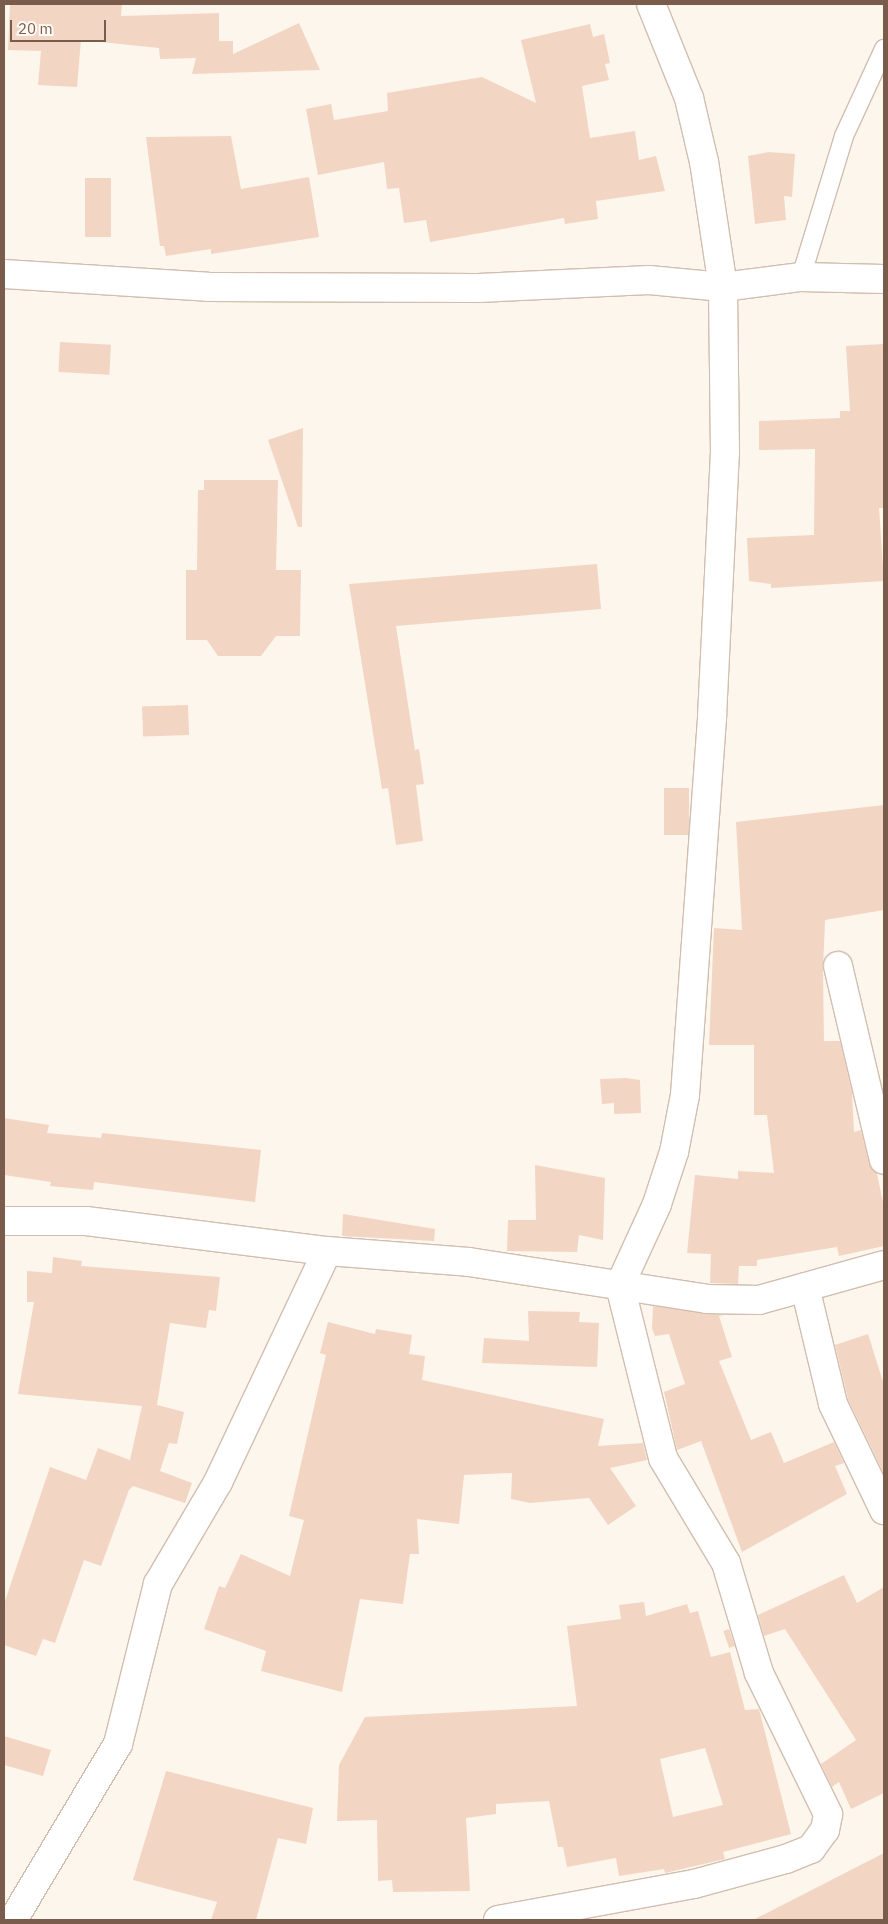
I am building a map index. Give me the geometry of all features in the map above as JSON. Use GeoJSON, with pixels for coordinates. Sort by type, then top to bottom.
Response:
{"type":"FeatureCollection","features":[{"type":"Feature","properties":{"kind":"street"},"geometry":{"type":"LineString","coordinates":[[498,1920],[694,1884],[786,1859],[810,1849],[825,1830],[828,1814],[759,1673],[726,1563],[663,1458],[620,1285],[657,1204],[674,1152],[685,1095],[726,453],[723,287],[689,98],[651,4]]}},
{"type":"Feature","properties":{"kind":"street"},"geometry":{"type":"LineString","coordinates":[[4,274],[208,287],[478,288],[649,280],[723,287],[801,276],[884,279]]}},
{"type":"Feature","properties":{"kind":"street"},"geometry":{"type":"LineString","coordinates":[[838,966],[884,1160]]}},
{"type":"Feature","properties":{"kind":"street"},"geometry":{"type":"LineString","coordinates":[[4,1221],[86,1221],[327,1251],[469,1262],[707,1299],[759,1300],[884,1265]]}},
{"type":"Feature","properties":{"kind":"street"},"geometry":{"type":"LineString","coordinates":[[13,1920],[118,1744],[158,1584],[218,1482],[327,1251]]}},
{"type":"Feature","properties":{"kind":"street"},"geometry":{"type":"LineString","coordinates":[[805,1287],[833,1404],[884,1510]]}},
{"type":"Feature","properties":{"kind":"lane"},"geometry":{"type":"LineString","coordinates":[[801,276],[844,136],[884,48]]}},
{"type":"Feature","properties":{"kind":"building"},"geometry":{"type":"Polygon","coordinates":[[[10,4],[122,4],[121,16],[219,13],[219,41],[233,41],[233,54],[299,23],[320,70],[192,74],[196,58],[160,59],[159,48],[81,40],[77,87],[38,85],[41,51],[8,50],[10,4]]]}},
{"type":"Feature","properties":{"kind":"building"},"geometry":{"type":"Polygon","coordinates":[[[590,24],[593,37],[604,34],[610,63],[605,64],[609,80],[582,86],[590,138],[635,131],[639,160],[656,156],[665,191],[596,201],[598,219],[565,224],[564,218],[430,242],[426,220],[404,223],[399,188],[387,189],[384,162],[318,175],[306,109],[331,104],[334,120],[388,111],[387,93],[482,77],[536,103],[521,40],[590,24]]]}},
{"type":"Feature","properties":{"kind":"building"},"geometry":{"type":"Polygon","coordinates":[[[231,136],[241,189],[309,177],[319,237],[211,254],[211,249],[166,256],[164,246],[160,246],[146,137],[231,136]]]}},
{"type":"Feature","properties":{"kind":"building"},"geometry":{"type":"Polygon","coordinates":[[[769,152],[795,154],[792,197],[784,196],[786,220],[755,224],[748,156],[769,152]]]}},
{"type":"Feature","properties":{"kind":"building"},"geometry":{"type":"Polygon","coordinates":[[[85,178],[111,178],[111,237],[85,237],[85,178]]]}},
{"type":"Feature","properties":{"kind":"building"},"geometry":{"type":"Polygon","coordinates":[[[60,342],[111,345],[109,375],[58,372],[60,342]]]}},
{"type":"Feature","properties":{"kind":"building"},"geometry":{"type":"Polygon","coordinates":[[[884,344],[884,508],[879,508],[884,581],[771,588],[771,584],[749,581],[747,538],[814,535],[815,449],[759,450],[759,421],[840,418],[840,411],[850,411],[846,346],[884,344]]]}},
{"type":"Feature","properties":{"kind":"building"},"geometry":{"type":"Polygon","coordinates":[[[303,428],[302,527],[298,527],[268,440],[303,428]]]}},
{"type":"Feature","properties":{"kind":"building"},"geometry":{"type":"Polygon","coordinates":[[[204,480],[278,480],[276,570],[301,570],[300,636],[276,636],[261,656],[218,656],[207,640],[186,640],[186,570],[197,570],[198,490],[204,490],[204,480]]]}},
{"type":"Feature","properties":{"kind":"building"},"geometry":{"type":"Polygon","coordinates":[[[597,564],[601,609],[396,626],[415,750],[419,749],[424,784],[416,785],[423,841],[396,845],[388,788],[382,789],[349,584],[597,564]]]}},
{"type":"Feature","properties":{"kind":"building"},"geometry":{"type":"Polygon","coordinates":[[[188,705],[189,735],[143,737],[142,707],[188,705]]]}},
{"type":"Feature","properties":{"kind":"building"},"geometry":{"type":"Polygon","coordinates":[[[664,788],[689,788],[689,835],[664,835],[664,788]]]}},
{"type":"Feature","properties":{"kind":"building"},"geometry":{"type":"Polygon","coordinates":[[[884,805],[884,910],[825,920],[823,969],[824,1041],[840,1041],[852,1092],[854,1132],[861,1130],[869,1164],[877,1174],[884,1207],[884,1246],[839,1256],[837,1247],[757,1260],[757,1266],[739,1266],[738,1284],[710,1283],[711,1254],[687,1253],[695,1175],[738,1179],[738,1171],[774,1173],[767,1115],[754,1115],[754,1045],[709,1045],[714,928],[742,930],[736,822],[884,805]]]}},
{"type":"Feature","properties":{"kind":"building"},"geometry":{"type":"Polygon","coordinates":[[[626,1078],[640,1080],[641,1113],[614,1114],[614,1103],[602,1104],[600,1079],[626,1078]]]}},
{"type":"Feature","properties":{"kind":"building"},"geometry":{"type":"Polygon","coordinates":[[[4,1118],[49,1125],[47,1133],[101,1138],[102,1133],[261,1150],[255,1202],[94,1182],[93,1190],[50,1186],[51,1182],[4,1175],[4,1118]]]}},
{"type":"Feature","properties":{"kind":"building"},"geometry":{"type":"Polygon","coordinates":[[[535,1165],[605,1178],[603,1240],[579,1235],[577,1252],[507,1251],[508,1220],[536,1220],[535,1165]]]}},
{"type":"Feature","properties":{"kind":"building"},"geometry":{"type":"Polygon","coordinates":[[[343,1214],[435,1229],[434,1241],[342,1236],[343,1214]]]}},
{"type":"Feature","properties":{"kind":"building"},"geometry":{"type":"Polygon","coordinates":[[[53,1257],[82,1261],[81,1266],[220,1277],[216,1311],[209,1310],[206,1328],[170,1323],[157,1405],[184,1412],[177,1444],[169,1443],[160,1471],[192,1483],[185,1503],[133,1486],[129,1490],[101,1566],[84,1560],[55,1643],[43,1639],[36,1656],[4,1645],[4,1604],[50,1467],[86,1480],[98,1448],[130,1460],[142,1406],[18,1394],[34,1302],[27,1302],[27,1271],[52,1273],[53,1257]]]}},
{"type":"Feature","properties":{"kind":"building"},"geometry":{"type":"Polygon","coordinates":[[[653,1306],[723,1315],[719,1316],[732,1357],[719,1361],[751,1440],[771,1432],[784,1463],[834,1442],[844,1463],[835,1466],[847,1494],[742,1552],[701,1441],[677,1450],[664,1392],[685,1384],[669,1334],[655,1336],[652,1329],[653,1306]]]}},
{"type":"Feature","properties":{"kind":"building"},"geometry":{"type":"Polygon","coordinates":[[[528,1311],[580,1312],[579,1322],[599,1323],[597,1367],[482,1363],[484,1338],[529,1341],[528,1311]]]}},
{"type":"Feature","properties":{"kind":"building"},"geometry":{"type":"Polygon","coordinates":[[[328,1322],[375,1334],[376,1329],[412,1335],[409,1354],[425,1356],[422,1380],[604,1419],[598,1446],[643,1443],[647,1460],[610,1468],[636,1506],[608,1525],[589,1498],[530,1503],[511,1499],[512,1473],[464,1475],[459,1524],[417,1519],[419,1554],[410,1554],[403,1604],[360,1599],[342,1692],[261,1671],[266,1651],[204,1629],[219,1586],[225,1588],[241,1554],[290,1576],[304,1520],[289,1516],[326,1355],[320,1353],[328,1322]]]}},
{"type":"Feature","properties":{"kind":"building"},"geometry":{"type":"Polygon","coordinates":[[[868,1334],[884,1385],[884,1474],[848,1399],[835,1345],[868,1334]]]}},
{"type":"Feature","properties":{"kind":"building"},"geometry":{"type":"Polygon","coordinates":[[[844,1575],[857,1603],[884,1587],[884,1793],[851,1809],[839,1782],[832,1787],[821,1764],[856,1740],[785,1629],[764,1636],[758,1615],[844,1575]]]}},
{"type":"Feature","properties":{"kind":"building"},"geometry":{"type":"Polygon","coordinates":[[[644,1602],[646,1616],[687,1604],[690,1613],[698,1611],[711,1657],[730,1652],[745,1710],[759,1709],[791,1834],[723,1852],[725,1859],[665,1873],[664,1869],[619,1876],[616,1858],[567,1867],[563,1847],[558,1847],[549,1801],[496,1804],[496,1814],[466,1818],[470,1891],[393,1892],[392,1880],[378,1881],[377,1820],[337,1821],[339,1765],[365,1717],[577,1706],[567,1626],[621,1619],[619,1605],[644,1602]],[[705,1748],[660,1759],[673,1817],[723,1805],[705,1748]]]}},
{"type":"Feature","properties":{"kind":"building"},"geometry":{"type":"Polygon","coordinates":[[[729,1629],[735,1646],[729,1648],[723,1631],[729,1629]]]}},
{"type":"Feature","properties":{"kind":"building"},"geometry":{"type":"Polygon","coordinates":[[[4,1736],[51,1750],[43,1776],[4,1765],[4,1736]]]}},
{"type":"Feature","properties":{"kind":"building"},"geometry":{"type":"Polygon","coordinates":[[[166,1771],[313,1808],[306,1844],[278,1838],[256,1920],[211,1920],[217,1902],[133,1880],[166,1771]]]}},
{"type":"Feature","properties":{"kind":"building"},"geometry":{"type":"Polygon","coordinates":[[[884,1853],[884,1920],[753,1920],[884,1853]]]}}]}
